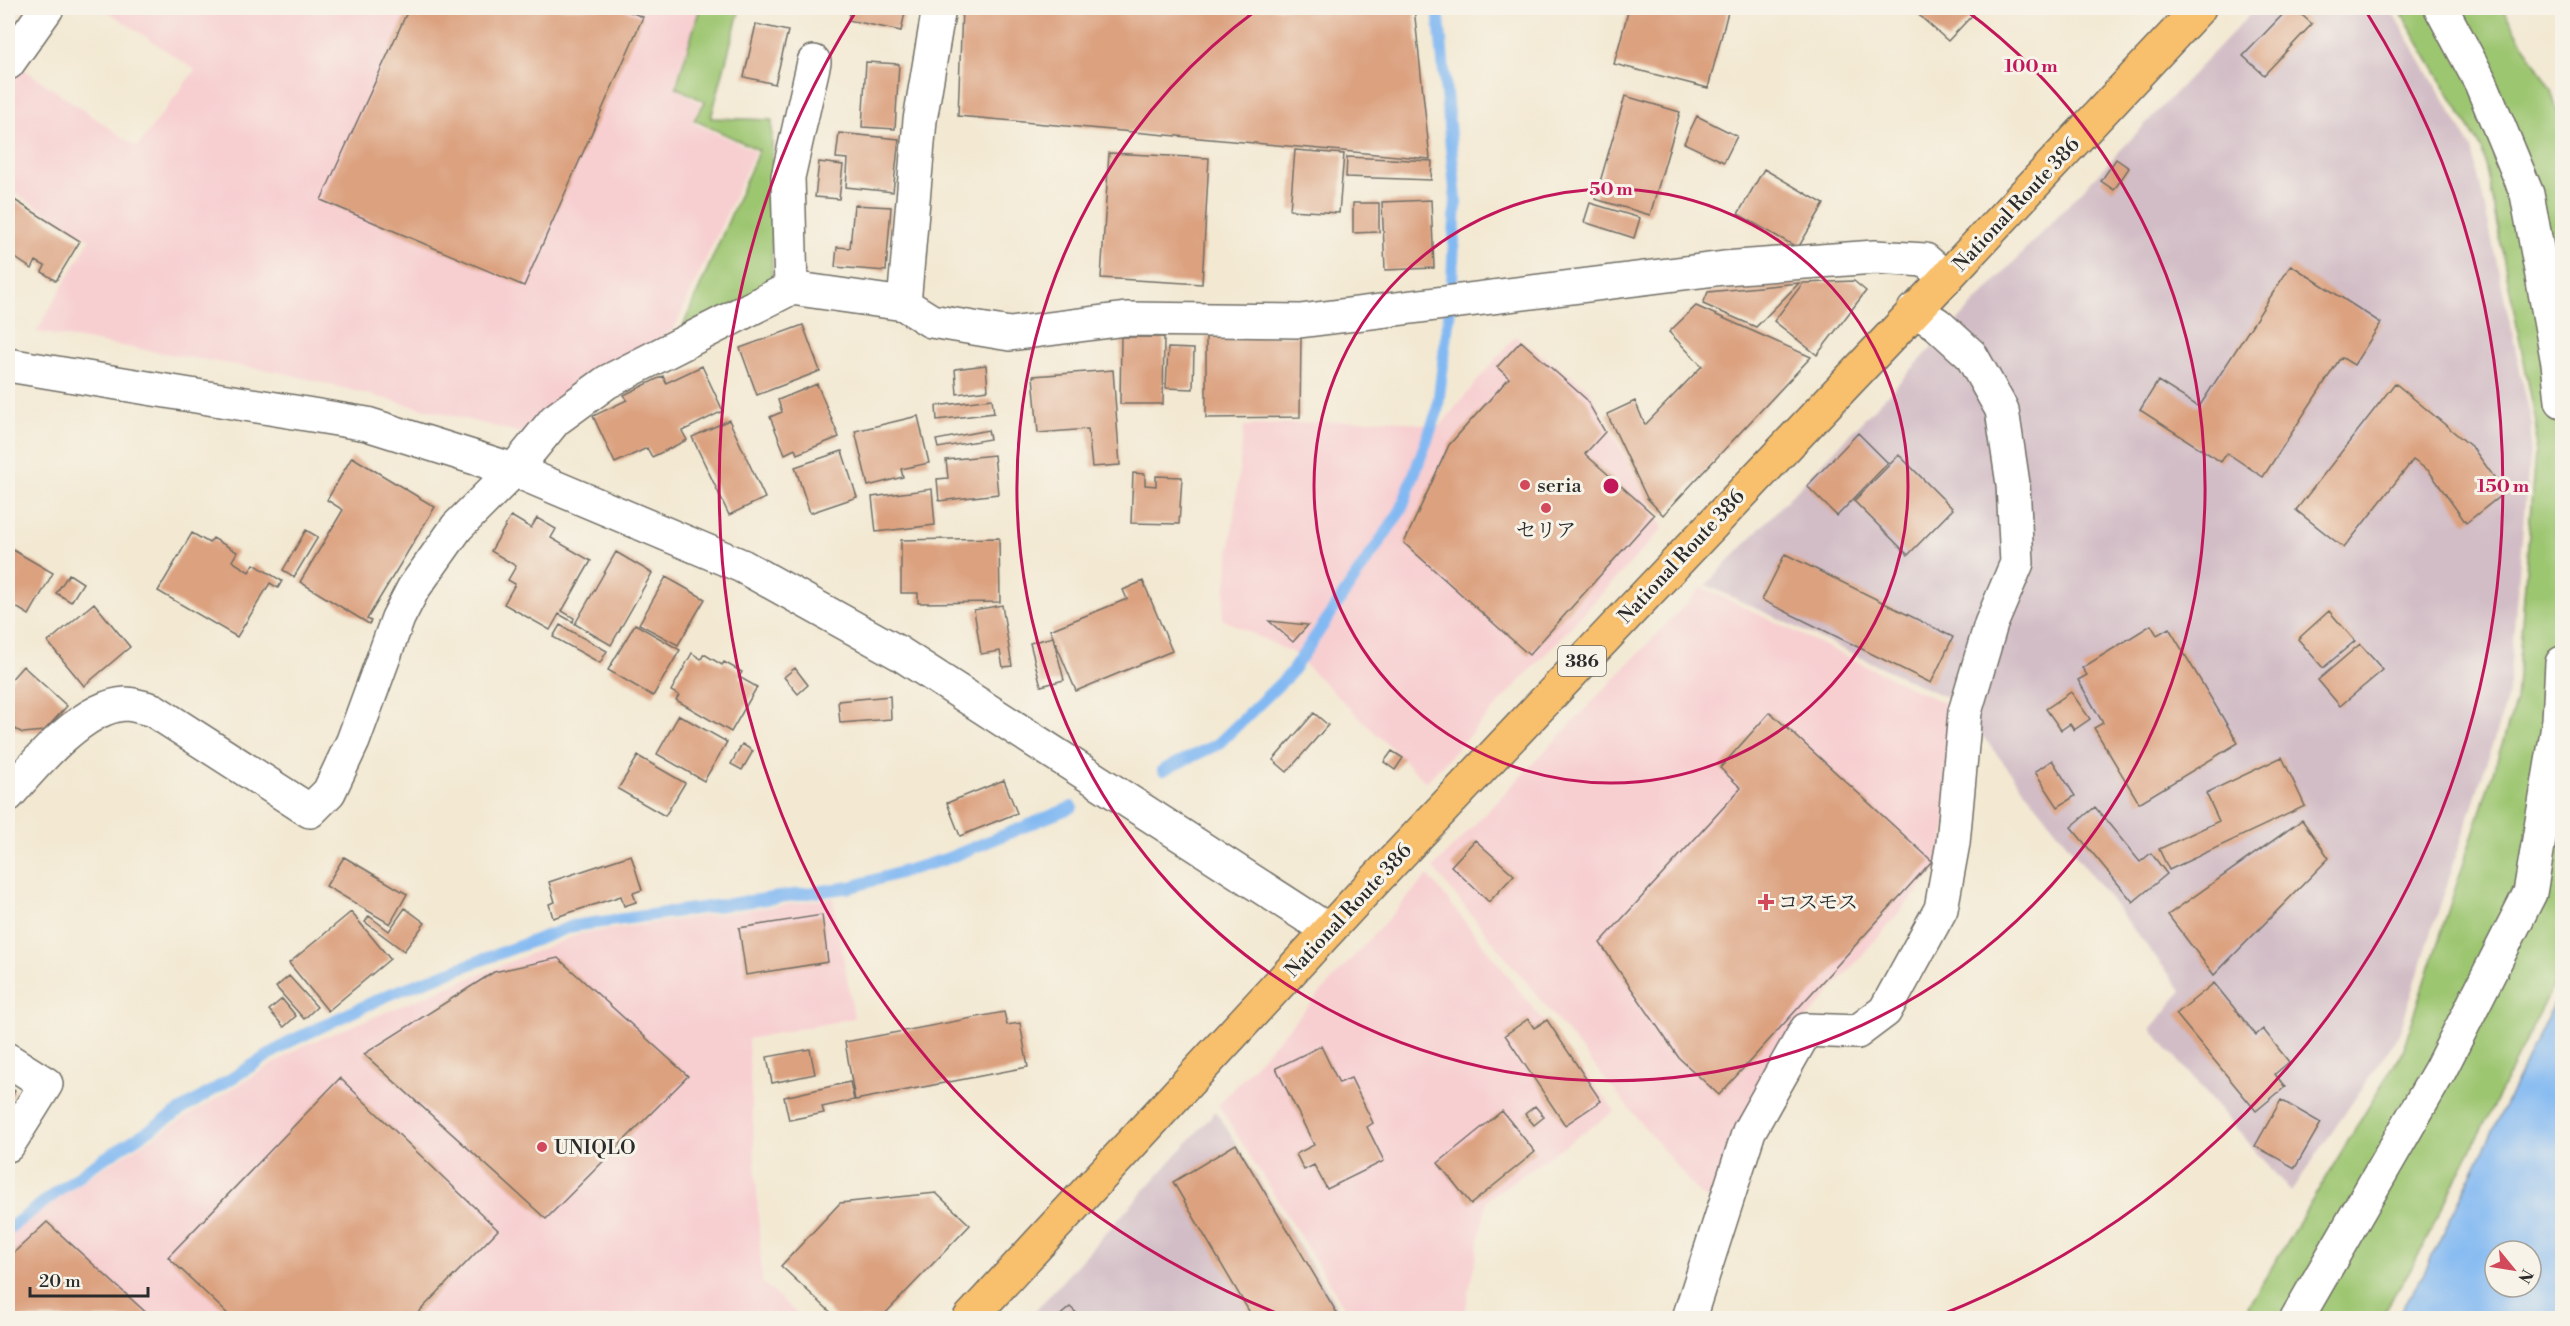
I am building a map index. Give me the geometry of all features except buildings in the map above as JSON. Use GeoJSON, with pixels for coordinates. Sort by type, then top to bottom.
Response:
{"type":"FeatureCollection","features":[{"type":"Feature","properties":{"kind":"highway","name":"National Route 386"},"geometry":{"type":"LineString","coordinates":[[970,1318],[1328,930],[2199,8]]}},
{"type":"Feature","properties":{"kind":"street"},"geometry":{"type":"LineString","coordinates":[[8,63],[47,8]]}},
{"type":"Feature","properties":{"kind":"street"},"geometry":{"type":"LineString","coordinates":[[904,304],[920,120],[939,8]]}},
{"type":"Feature","properties":{"kind":"street"},"geometry":{"type":"LineString","coordinates":[[2441,8],[2481,83],[2527,194],[2558,363],[2562,401]]}},
{"type":"Feature","properties":{"kind":"street"},"geometry":{"type":"LineString","coordinates":[[791,288],[788,177],[814,62]]}},
{"type":"Feature","properties":{"kind":"street"},"geometry":{"type":"LineString","coordinates":[[8,795],[48,750],[96,713],[125,704],[153,710],[309,812],[329,792],[353,741],[398,618],[413,589],[457,527],[514,470],[555,420],[607,382],[791,288],[904,304],[931,321],[1010,333],[1126,320],[1300,321],[1724,268],[1875,256],[1925,260],[1946,278]]}},
{"type":"Feature","properties":{"kind":"street"},"geometry":{"type":"LineString","coordinates":[[1689,1318],[1749,1131],[1806,1030],[1857,1032],[1885,1011],[1941,909],[1953,843],[1965,712],[1991,624],[2017,562],[2013,484],[2002,410],[1971,355],[1937,324],[1914,310]]}},
{"type":"Feature","properties":{"kind":"street"},"geometry":{"type":"LineString","coordinates":[[8,365],[367,424],[514,470],[742,566],[899,653],[1328,930]]}},
{"type":"Feature","properties":{"kind":"street"},"geometry":{"type":"LineString","coordinates":[[2296,1318],[2440,1070],[2530,893],[2559,720],[2562,663]]}},
{"type":"Feature","properties":{"kind":"street"},"geometry":{"type":"LineString","coordinates":[[2532,878],[2562,834]]}},
{"type":"Feature","properties":{"kind":"street"},"geometry":{"type":"LineString","coordinates":[[8,1060],[46,1084],[8,1145]]}},
{"type":"Feature","properties":{"kind":"shaded area"},"geometry":{"type":"Polygon","coordinates":[[[103,8],[700,8],[674,87],[701,104],[691,122],[755,151],[674,330],[562,394],[528,435],[284,373],[36,332],[90,239],[8,189],[8,86],[21,67],[137,147],[195,70],[103,8]]]}},
{"type":"Feature","properties":{"kind":"shaded area"},"geometry":{"type":"Polygon","coordinates":[[[2256,8],[2390,8],[2472,148],[2532,425],[2508,696],[2398,1036],[2291,1192],[2151,1029],[2182,991],[1956,702],[1706,585],[2256,8]]]}},
{"type":"Feature","properties":{"kind":"shaded area"},"geometry":{"type":"Polygon","coordinates":[[[1515,336],[1589,389],[1663,528],[1426,782],[1293,653],[1222,619],[1244,426],[1389,419],[1439,427],[1515,336]]]}},
{"type":"Feature","properties":{"kind":"shaded area"},"geometry":{"type":"Polygon","coordinates":[[[1702,587],[1954,708],[1943,862],[1806,1020],[1718,1205],[1699,1194],[1433,868],[1702,587]]]}},
{"type":"Feature","properties":{"kind":"shaded area"},"geometry":{"type":"Polygon","coordinates":[[[1428,875],[1615,1111],[1487,1199],[1464,1318],[1351,1318],[1218,1105],[1428,875]]]}},
{"type":"Feature","properties":{"kind":"shaded area"},"geometry":{"type":"Polygon","coordinates":[[[833,898],[854,1018],[748,1039],[762,1282],[802,1318],[8,1318],[8,1236],[90,1176],[300,1047],[579,934],[833,898]]]}},
{"type":"Feature","properties":{"kind":"shaded area"},"geometry":{"type":"Polygon","coordinates":[[[1216,1111],[1344,1318],[1029,1318],[1216,1111]]]}},
{"type":"Feature","properties":{"kind":"green space"},"geometry":{"type":"Polygon","coordinates":[[[700,8],[740,8],[711,118],[772,120],[772,288],[683,326],[759,150],[694,120],[705,102],[676,87],[700,8]]]}},
{"type":"Feature","properties":{"kind":"green space"},"geometry":{"type":"Polygon","coordinates":[[[2398,8],[2502,8],[2551,90],[2562,128],[2562,968],[2413,1266],[2380,1318],[2241,1318],[2403,1050],[2516,701],[2537,427],[2482,149],[2398,8]]]}},
{"type":"Feature","properties":{"kind":"water"},"geometry":{"type":"Polygon","coordinates":[[[2562,987],[2562,1318],[2396,1318],[2423,1275],[2562,987]]]}},
{"type":"Feature","properties":{"kind":"waterway"},"geometry":{"type":"LineString","coordinates":[[1163,770],[1218,744],[1290,674],[1401,510],[1437,412],[1451,300],[1456,200],[1438,8]]}},
{"type":"Feature","properties":{"kind":"waterway"},"geometry":{"type":"LineString","coordinates":[[8,1229],[92,1166],[291,1041],[390,994],[573,926],[851,887],[946,859],[1072,807]]}},
{"type":"Feature","properties":{"kind":"place","name":"seria"},"geometry":{"type":"Point","coordinates":[1525,485]}},
{"type":"Feature","properties":{"kind":"place","name":"セリア"},"geometry":{"type":"Point","coordinates":[1546,508]}},
{"type":"Feature","properties":{"kind":"place","name":"コスモス"},"geometry":{"type":"Point","coordinates":[1766,902]}},
{"type":"Feature","properties":{"kind":"place","name":"UNIQLO"},"geometry":{"type":"Point","coordinates":[542,1147]}}]}
